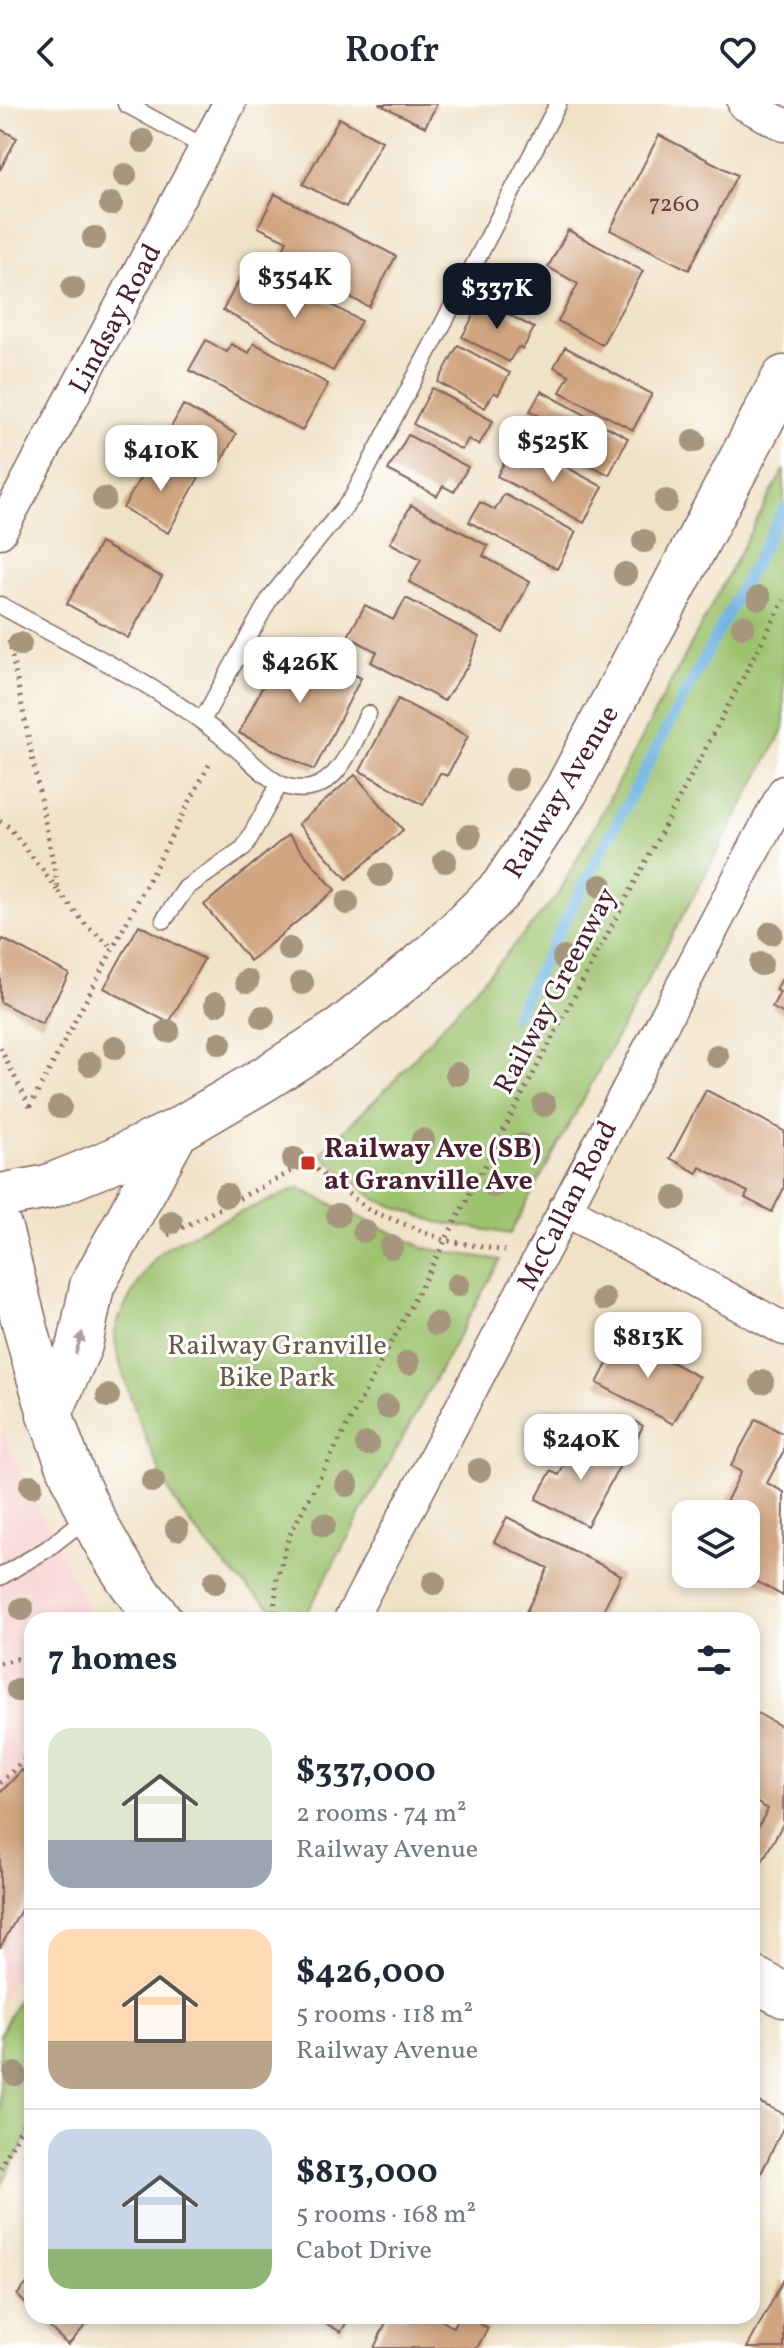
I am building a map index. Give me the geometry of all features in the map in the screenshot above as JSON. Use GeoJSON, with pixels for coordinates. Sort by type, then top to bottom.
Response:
{"type":"FeatureCollection","features":[{"type":"Feature","properties":{"kind":"main road","name":"Railway Avenue"},"geometry":{"type":"LineString","coordinates":[[0,1196],[48,1187],[176,1131],[342,1029],[436,953],[502,888],[566,791],[784,378]]}},
{"type":"Feature","properties":{"kind":"main road"},"geometry":{"type":"LineString","coordinates":[[45,1399],[80,1345],[92,1286],[176,1131]]}},
{"type":"Feature","properties":{"kind":"main road"},"geometry":{"type":"LineString","coordinates":[[0,1229],[45,1399],[89,1516],[126,1579],[153,1612]]}},
{"type":"Feature","properties":{"kind":"main road"},"geometry":{"type":"LineString","coordinates":[[0,1346],[45,1399]]}},
{"type":"Feature","properties":{"kind":"main road"},"geometry":{"type":"LineString","coordinates":[[760,1982],[784,1995]]}},
{"type":"Feature","properties":{"kind":"street","name":"Lindsay Road"},"geometry":{"type":"LineString","coordinates":[[0,532],[229,104]]}},
{"type":"Feature","properties":{"kind":"street"},"geometry":{"type":"LineString","coordinates":[[744,104],[784,125]]}},
{"type":"Feature","properties":{"kind":"street","name":"McCallan Road"},"geometry":{"type":"LineString","coordinates":[[354,1612],[784,792]]}},
{"type":"Feature","properties":{"kind":"street"},"geometry":{"type":"LineString","coordinates":[[564,1209],[784,1329]]}},
{"type":"Feature","properties":{"kind":"lane"},"geometry":{"type":"LineString","coordinates":[[126,104],[206,148]]}},
{"type":"Feature","properties":{"kind":"lane"},"geometry":{"type":"LineString","coordinates":[[203,719],[270,598],[352,498],[558,104]]}},
{"type":"Feature","properties":{"kind":"lane"},"geometry":{"type":"LineString","coordinates":[[0,605],[203,719],[279,785],[299,789],[327,780],[340,766],[368,714]]}},
{"type":"Feature","properties":{"kind":"lane"},"geometry":{"type":"LineString","coordinates":[[164,920],[186,888],[244,848],[279,785]]}},
{"type":"Feature","properties":{"kind":"lane"},"geometry":{"type":"LineString","coordinates":[[0,1577],[47,1549],[89,1516]]}},
{"type":"Feature","properties":{"kind":"path","name":"Railway Greenway"},"geometry":{"type":"LineString","coordinates":[[274,1612],[277,1579],[289,1536],[784,600]]}},
{"type":"Feature","properties":{"kind":"path"},"geometry":{"type":"LineString","coordinates":[[8,635],[59,892]]}},
{"type":"Feature","properties":{"kind":"path"},"geometry":{"type":"LineString","coordinates":[[0,1048],[30,1107],[213,756],[203,719]]}},
{"type":"Feature","properties":{"kind":"path"},"geometry":{"type":"LineString","coordinates":[[0,821],[9,827],[87,926],[114,949]]}},
{"type":"Feature","properties":{"kind":"path"},"geometry":{"type":"LineString","coordinates":[[161,1244],[170,1233],[308,1163],[369,1210],[444,1240],[513,1253]]}},
{"type":"Feature","properties":{"kind":"path"},"geometry":{"type":"LineString","coordinates":[[0,1663],[17,1659],[24,1662]]}},
{"type":"Feature","properties":{"kind":"path"},"geometry":{"type":"LineString","coordinates":[[0,1783],[24,1760]]}},
{"type":"Feature","properties":{"kind":"path"},"geometry":{"type":"LineString","coordinates":[[0,2168],[24,2123]]}},
{"type":"Feature","properties":{"kind":"shaded area"},"geometry":{"type":"Polygon","coordinates":[[[0,1428],[89,1612],[24,1612],[24,1960],[0,2004],[0,1428]]]}},
{"type":"Feature","properties":{"kind":"green space"},"geometry":{"type":"Polygon","coordinates":[[[784,469],[784,729],[510,1234],[437,1222],[377,1200],[320,1154],[391,1084],[558,895],[784,469]]]}},
{"type":"Feature","properties":{"kind":"green space","name":"Railway Granville Bike Park"},"geometry":{"type":"Polygon","coordinates":[[[298,1188],[424,1248],[500,1260],[307,1612],[280,1612],[269,1605],[229,1569],[193,1527],[163,1479],[120,1365],[115,1332],[136,1287],[165,1249],[213,1224],[298,1188]]]}},
{"type":"Feature","properties":{"kind":"green space"},"geometry":{"type":"Polygon","coordinates":[[[24,1989],[24,2143],[0,2187],[0,2034],[24,1989]]]}},
{"type":"Feature","properties":{"kind":"building"},"geometry":{"type":"Polygon","coordinates":[[[379,104],[437,104],[425,127],[379,104]]]}},
{"type":"Feature","properties":{"kind":"building"},"geometry":{"type":"Polygon","coordinates":[[[339,118],[382,141],[346,207],[303,184],[339,118]]]}},
{"type":"Feature","properties":{"kind":"building"},"geometry":{"type":"Polygon","coordinates":[[[0,129],[17,138],[0,170],[0,129]]]}},
{"type":"Feature","properties":{"kind":"building"},"geometry":{"type":"Polygon","coordinates":[[[659,135],[737,175],[689,270],[610,230],[659,135]]]}},
{"type":"Feature","properties":{"kind":"building"},"geometry":{"type":"Polygon","coordinates":[[[275,194],[396,256],[369,307],[298,271],[302,262],[282,252],[287,241],[258,227],[275,194]]]}},
{"type":"Feature","properties":{"kind":"building"},"geometry":{"type":"Polygon","coordinates":[[[568,230],[643,271],[602,345],[558,321],[578,284],[548,267],[568,230]]]}},
{"type":"Feature","properties":{"kind":"building"},"geometry":{"type":"Polygon","coordinates":[[[240,278],[263,291],[268,283],[284,292],[290,282],[361,321],[333,371],[223,310],[240,278]]]}},
{"type":"Feature","properties":{"kind":"building"},"geometry":{"type":"Polygon","coordinates":[[[482,300],[534,328],[523,349],[518,347],[509,362],[462,337],[482,300]]]}},
{"type":"Feature","properties":{"kind":"building"},"geometry":{"type":"Polygon","coordinates":[[[206,340],[227,352],[231,344],[249,353],[254,343],[328,384],[302,431],[189,370],[206,340]]]}},
{"type":"Feature","properties":{"kind":"building"},"geometry":{"type":"Polygon","coordinates":[[[458,345],[510,373],[498,395],[494,392],[485,408],[438,382],[458,345]]]}},
{"type":"Feature","properties":{"kind":"building"},"geometry":{"type":"Polygon","coordinates":[[[565,347],[652,394],[633,430],[560,392],[569,375],[554,367],[565,347]]]}},
{"type":"Feature","properties":{"kind":"building"},"geometry":{"type":"Polygon","coordinates":[[[432,388],[493,421],[479,445],[468,439],[462,450],[413,424],[432,388]]]}},
{"type":"Feature","properties":{"kind":"building"},"geometry":{"type":"Polygon","coordinates":[[[541,391],[628,438],[609,475],[536,436],[545,419],[530,411],[541,391]]]}},
{"type":"Feature","properties":{"kind":"building"},"geometry":{"type":"Polygon","coordinates":[[[183,405],[236,434],[221,462],[168,433],[183,405]]]}},
{"type":"Feature","properties":{"kind":"building"},"geometry":{"type":"Polygon","coordinates":[[[408,435],[468,467],[454,492],[443,486],[437,496],[388,470],[408,435]]]}},
{"type":"Feature","properties":{"kind":"building"},"geometry":{"type":"Polygon","coordinates":[[[531,448],[603,487],[584,523],[497,476],[507,457],[522,465],[531,448]]]}},
{"type":"Feature","properties":{"kind":"building"},"geometry":{"type":"Polygon","coordinates":[[[155,452],[199,477],[168,533],[123,508],[155,452]]]}},
{"type":"Feature","properties":{"kind":"building"},"geometry":{"type":"Polygon","coordinates":[[[504,494],[576,532],[557,569],[469,522],[480,502],[495,510],[504,494]]]}},
{"type":"Feature","properties":{"kind":"building"},"geometry":{"type":"Polygon","coordinates":[[[411,505],[488,546],[483,556],[530,582],[503,633],[409,582],[421,559],[390,543],[411,505]]]}},
{"type":"Feature","properties":{"kind":"building"},"geometry":{"type":"Polygon","coordinates":[[[100,543],[162,577],[128,638],[67,604],[100,543]]]}},
{"type":"Feature","properties":{"kind":"building"},"geometry":{"type":"Polygon","coordinates":[[[406,598],[479,637],[469,664],[444,701],[371,662],[377,652],[348,636],[365,605],[393,620],[406,598]]]}},
{"type":"Feature","properties":{"kind":"building"},"geometry":{"type":"Polygon","coordinates":[[[286,640],[361,678],[314,770],[239,733],[286,640]]]}},
{"type":"Feature","properties":{"kind":"building"},"geometry":{"type":"Polygon","coordinates":[[[398,699],[468,736],[447,776],[440,773],[423,805],[360,771],[398,699]]]}},
{"type":"Feature","properties":{"kind":"building"},"geometry":{"type":"Polygon","coordinates":[[[355,775],[403,830],[347,879],[298,824],[355,775]]]}},
{"type":"Feature","properties":{"kind":"building"},"geometry":{"type":"Polygon","coordinates":[[[288,835],[335,890],[250,961],[204,905],[288,835]]]}},
{"type":"Feature","properties":{"kind":"building"},"geometry":{"type":"Polygon","coordinates":[[[139,925],[204,959],[169,1023],[104,988],[139,925]]]}},
{"type":"Feature","properties":{"kind":"building"},"geometry":{"type":"Polygon","coordinates":[[[3,939],[69,974],[42,1024],[0,1002],[0,945],[3,939]]]}},
{"type":"Feature","properties":{"kind":"building"},"geometry":{"type":"Polygon","coordinates":[[[784,975],[784,1014],[772,1007],[784,975]]]}},
{"type":"Feature","properties":{"kind":"building"},"geometry":{"type":"Polygon","coordinates":[[[706,1090],[784,1131],[784,1188],[772,1212],[745,1198],[748,1192],[700,1167],[697,1173],[670,1158],[706,1090]]]}},
{"type":"Feature","properties":{"kind":"building"},"geometry":{"type":"Polygon","coordinates":[[[622,1335],[699,1377],[673,1424],[597,1383],[622,1335]]]}},
{"type":"Feature","properties":{"kind":"building"},"geometry":{"type":"Polygon","coordinates":[[[625,1416],[643,1426],[637,1438],[618,1428],[625,1416]]]}},
{"type":"Feature","properties":{"kind":"building"},"geometry":{"type":"Polygon","coordinates":[[[756,1419],[784,1434],[784,1451],[767,1483],[784,1492],[783,1596],[760,1583],[760,1500],[727,1500],[741,1472],[731,1466],[756,1419]]]}},
{"type":"Feature","properties":{"kind":"building"},"geometry":{"type":"Polygon","coordinates":[[[580,1436],[623,1460],[587,1526],[536,1499],[551,1471],[559,1475],[580,1436]]]}},
{"type":"Feature","properties":{"kind":"building"},"geometry":{"type":"Polygon","coordinates":[[[507,1517],[621,1575],[602,1612],[526,1612],[548,1568],[494,1542],[507,1517]]]}},
{"type":"Feature","properties":{"kind":"building"},"geometry":{"type":"Polygon","coordinates":[[[760,1714],[784,1728],[783,1824],[761,1863],[760,1824],[768,1809],[760,1804],[760,1714]]]}},
{"type":"Feature","properties":{"kind":"building"},"geometry":{"type":"Polygon","coordinates":[[[22,1770],[24,1772],[24,1904],[0,1948],[0,1793],[22,1770]]]}},
{"type":"Feature","properties":{"kind":"building"},"geometry":{"type":"Polygon","coordinates":[[[760,2103],[784,2114],[784,2126],[760,2176],[760,2103]]]}},
{"type":"Feature","properties":{"kind":"building"},"geometry":{"type":"Polygon","coordinates":[[[784,2279],[784,2348],[747,2348],[784,2279]]]}},
{"type":"Feature","properties":{"kind":"building"},"geometry":{"type":"Polygon","coordinates":[[[24,2287],[24,2302],[17,2295],[24,2287]]]}},
{"type":"Feature","properties":{"kind":"building"},"geometry":{"type":"Polygon","coordinates":[[[46,2324],[87,2324],[68,2345],[46,2324]]]}},
{"type":"Feature","properties":{"kind":"building"},"geometry":{"type":"Polygon","coordinates":[[[327,2324],[346,2324],[341,2332],[327,2324]]]}},
{"type":"Feature","properties":{"kind":"building"},"geometry":{"type":"Polygon","coordinates":[[[385,2324],[448,2324],[453,2327],[455,2324],[480,2324],[488,2328],[477,2348],[374,2348],[385,2324]]]}},
{"type":"Feature","properties":{"kind":"waterway"},"geometry":{"type":"LineString","coordinates":[[515,1015],[784,508]]}},
{"type":"Feature","properties":{"kind":"place","name":"Railway Ave (SB) at Granville Ave"},"geometry":{"type":"Point","coordinates":[308,1163]}}]}
